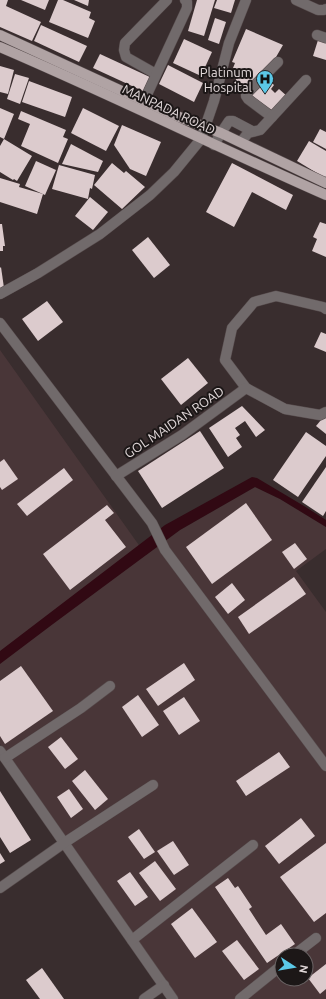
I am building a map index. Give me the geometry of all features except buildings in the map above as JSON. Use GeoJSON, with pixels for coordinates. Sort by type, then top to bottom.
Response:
{"type":"FeatureCollection","features":[{"type":"Feature","properties":{"kind":"main road","name":"MANPADA ROAD"},"geometry":{"type":"LineString","coordinates":[[0,35],[28,53],[120,95],[201,139],[326,195]]}},
{"type":"Feature","properties":{"kind":"main road","name":"MANPADA ROAD"},"geometry":{"type":"LineString","coordinates":[[0,46],[28,53]]}},
{"type":"Feature","properties":{"kind":"main road","name":"MANPADA ROAD"},"geometry":{"type":"LineString","coordinates":[[120,95],[144,101],[174,115],[205,126],[326,183]]}},
{"type":"Feature","properties":{"kind":"main road"},"geometry":{"type":"LineString","coordinates":[[284,176],[290,165]]}},
{"type":"Feature","properties":{"kind":"street"},"geometry":{"type":"LineString","coordinates":[[156,74],[126,56],[124,50],[125,43],[166,0]]}},
{"type":"Feature","properties":{"kind":"street"},"geometry":{"type":"LineString","coordinates":[[144,101],[188,8],[185,0]]}},
{"type":"Feature","properties":{"kind":"street"},"geometry":{"type":"LineString","coordinates":[[0,294],[38,273],[100,234],[150,195],[174,172],[201,139],[214,101],[228,43],[246,0]]}},
{"type":"Feature","properties":{"kind":"street"},"geometry":{"type":"LineString","coordinates":[[296,0],[318,10],[324,10],[326,8]]}},
{"type":"Feature","properties":{"kind":"street"},"geometry":{"type":"LineString","coordinates":[[272,117],[248,99],[246,94],[278,62]]}},
{"type":"Feature","properties":{"kind":"street"},"geometry":{"type":"LineString","coordinates":[[241,142],[248,133],[260,130],[306,80]]}},
{"type":"Feature","properties":{"kind":"street"},"geometry":{"type":"LineString","coordinates":[[214,145],[229,121],[233,121],[252,131]]}},
{"type":"Feature","properties":{"kind":"street","name":"GOL MAIDAN ROAD"},"geometry":{"type":"LineString","coordinates":[[326,309],[276,296],[254,302],[232,328],[225,360],[246,388],[285,409],[320,415],[326,412]]}},
{"type":"Feature","properties":{"kind":"street"},"geometry":{"type":"LineString","coordinates":[[0,323],[152,524],[165,550],[326,766]]}},
{"type":"Feature","properties":{"kind":"street","name":"GOL MAIDAN ROAD"},"geometry":{"type":"LineString","coordinates":[[116,476],[182,435],[246,388]]}},
{"type":"Feature","properties":{"kind":"street"},"geometry":{"type":"LineString","coordinates":[[110,686],[81,708],[2,754],[173,999]]}},
{"type":"Feature","properties":{"kind":"street"},"geometry":{"type":"LineString","coordinates":[[0,888],[64,843],[153,785]]}},
{"type":"Feature","properties":{"kind":"street"},"geometry":{"type":"LineString","coordinates":[[132,940],[253,845]]}},
{"type":"Feature","properties":{"kind":"street"},"geometry":{"type":"LineString","coordinates":[[304,947],[316,938]]}},
{"type":"Feature","properties":{"kind":"street"},"geometry":{"type":"LineString","coordinates":[[240,999],[274,971]]}},
{"type":"Feature","properties":{"kind":"street"},"geometry":{"type":"LineString","coordinates":[[144,999],[164,985]]}},
{"type":"Feature","properties":{"kind":"shaded area"},"geometry":{"type":"Polygon","coordinates":[[[0,350],[146,555],[180,530],[255,487],[280,499],[326,527],[326,549],[296,571],[326,612],[326,999],[176,999],[0,744],[0,350]]]}},
{"type":"Feature","properties":{"kind":"shaded area"},"geometry":{"type":"Polygon","coordinates":[[[252,477],[257,478],[326,520],[326,527],[280,499],[255,487],[180,530],[0,664],[0,651],[165,525],[252,477]]]}},
{"type":"Feature","properties":{"kind":"place","name":"Platinum Hospital"},"geometry":{"type":"Point","coordinates":[265,94]}}]}
